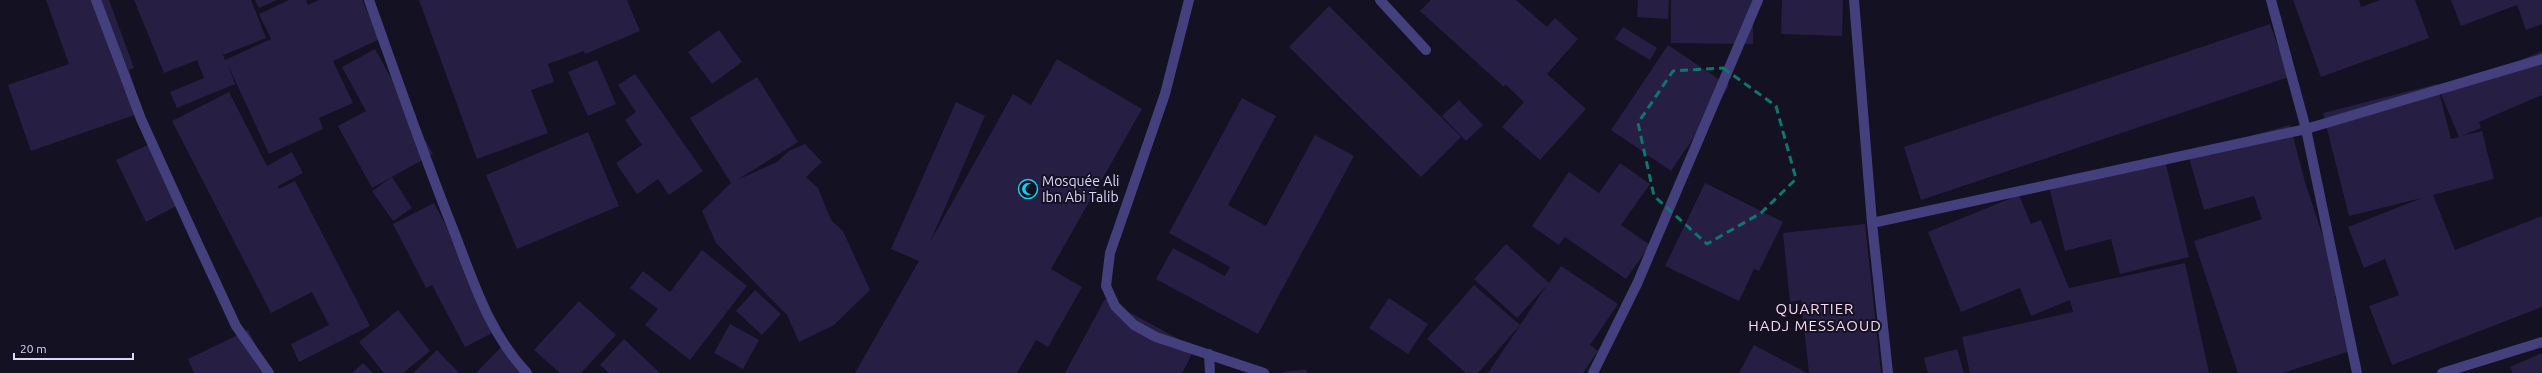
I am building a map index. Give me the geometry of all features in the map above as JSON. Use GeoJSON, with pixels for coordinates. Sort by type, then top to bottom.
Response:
{"type":"FeatureCollection","features":[{"type":"Feature","properties":{"kind":"street"},"geometry":{"type":"LineString","coordinates":[[96,0],[140,119],[196,242],[236,326],[269,373]]}},
{"type":"Feature","properties":{"kind":"street"},"geometry":{"type":"LineString","coordinates":[[369,0],[428,168],[488,317],[510,355],[527,373]]}},
{"type":"Feature","properties":{"kind":"street"},"geometry":{"type":"LineString","coordinates":[[1189,0],[1165,94],[1110,253],[1106,286],[1116,306],[1134,325],[1156,336],[1264,373]]}},
{"type":"Feature","properties":{"kind":"street"},"geometry":{"type":"LineString","coordinates":[[1380,0],[1426,50]]}},
{"type":"Feature","properties":{"kind":"street"},"geometry":{"type":"LineString","coordinates":[[1593,373],[1637,284],[1758,0]]}},
{"type":"Feature","properties":{"kind":"street"},"geometry":{"type":"LineString","coordinates":[[1854,0],[1872,223],[1888,373]]}},
{"type":"Feature","properties":{"kind":"street"},"geometry":{"type":"LineString","coordinates":[[2271,0],[2306,129],[2356,373]]}},
{"type":"Feature","properties":{"kind":"street"},"geometry":{"type":"LineString","coordinates":[[1872,223],[2306,129],[2542,59]]}},
{"type":"Feature","properties":{"kind":"street"},"geometry":{"type":"LineString","coordinates":[[2442,373],[2542,342]]}},
{"type":"Feature","properties":{"kind":"street"},"geometry":{"type":"LineString","coordinates":[[1209,354],[1210,373]]}},
{"type":"Feature","properties":{"kind":"highlighted area"},"geometry":{"type":"Polygon","coordinates":[[[1723,68],[1776,106],[1796,179],[1761,213],[1707,244],[1654,196],[1638,123],[1673,71],[1723,68]]]}},
{"type":"Feature","properties":{"kind":"building"},"geometry":{"type":"Polygon","coordinates":[[[46,0],[109,0],[134,68],[129,70],[143,112],[31,151],[8,85],[69,64],[46,0]]]}},
{"type":"Feature","properties":{"kind":"building"},"geometry":{"type":"Polygon","coordinates":[[[134,0],[251,0],[266,38],[223,55],[225,60],[271,39],[259,14],[289,0],[306,0],[308,5],[319,0],[362,0],[380,39],[333,61],[353,103],[319,118],[323,129],[269,154],[228,65],[235,84],[177,108],[170,92],[204,78],[197,60],[164,73],[134,0]]]}},
{"type":"Feature","properties":{"kind":"building"},"geometry":{"type":"Polygon","coordinates":[[[255,0],[277,0],[259,8],[255,0]]]}},
{"type":"Feature","properties":{"kind":"building"},"geometry":{"type":"Polygon","coordinates":[[[419,0],[627,0],[640,31],[585,54],[584,51],[548,64],[554,82],[531,90],[548,133],[477,159],[419,0]]]}},
{"type":"Feature","properties":{"kind":"building"},"geometry":{"type":"Polygon","coordinates":[[[1431,0],[1516,0],[1547,27],[1555,18],[1578,39],[1547,74],[1586,109],[1540,160],[1502,127],[1524,102],[1505,84],[1504,87],[1420,11],[1431,0]]]}},
{"type":"Feature","properties":{"kind":"building"},"geometry":{"type":"Polygon","coordinates":[[[1638,0],[1669,0],[1668,19],[1637,17],[1638,0]]]}},
{"type":"Feature","properties":{"kind":"building"},"geometry":{"type":"Polygon","coordinates":[[[1671,0],[1753,0],[1753,44],[1671,43],[1671,0]]]}},
{"type":"Feature","properties":{"kind":"building"},"geometry":{"type":"Polygon","coordinates":[[[1782,0],[1843,0],[1842,36],[1781,34],[1782,0]]]}},
{"type":"Feature","properties":{"kind":"building"},"geometry":{"type":"Polygon","coordinates":[[[2293,0],[2359,0],[2361,7],[2380,0],[2415,0],[2429,38],[2321,77],[2293,0]]]}},
{"type":"Feature","properties":{"kind":"building"},"geometry":{"type":"Polygon","coordinates":[[[2451,0],[2542,0],[2542,24],[2526,30],[2517,5],[2461,26],[2451,0]]]}},
{"type":"Feature","properties":{"kind":"building"},"geometry":{"type":"Polygon","coordinates":[[[1329,6],[1461,137],[1421,177],[1289,47],[1329,6]]]}},
{"type":"Feature","properties":{"kind":"building"},"geometry":{"type":"Polygon","coordinates":[[[2270,24],[2289,77],[1921,200],[1904,147],[2270,24]]]}},
{"type":"Feature","properties":{"kind":"building"},"geometry":{"type":"Polygon","coordinates":[[[1623,27],[1657,48],[1650,60],[1615,39],[1623,27]]]}},
{"type":"Feature","properties":{"kind":"building"},"geometry":{"type":"Polygon","coordinates":[[[719,30],[742,62],[712,84],[688,52],[719,30]]]}},
{"type":"Feature","properties":{"kind":"building"},"geometry":{"type":"Polygon","coordinates":[[[1668,45],[1729,86],[1671,171],[1611,130],[1668,45]]]}},
{"type":"Feature","properties":{"kind":"building"},"geometry":{"type":"Polygon","coordinates":[[[375,49],[433,154],[372,188],[338,126],[366,111],[342,67],[375,49]]]}},
{"type":"Feature","properties":{"kind":"building"},"geometry":{"type":"Polygon","coordinates":[[[2542,51],[2542,95],[2479,122],[2481,128],[2461,136],[2482,131],[2494,179],[2433,195],[2455,250],[2542,216],[2542,307],[2392,365],[2369,306],[2399,295],[2385,259],[2364,268],[2348,227],[2422,198],[2349,216],[2323,113],[2437,84],[2451,139],[2459,137],[2441,94],[2542,51]]]}},
{"type":"Feature","properties":{"kind":"building","name":"Mosquée Ali Ibn Abi Talib"},"geometry":{"type":"Polygon","coordinates":[[[1057,59],[1142,109],[1051,269],[1082,287],[1048,347],[1036,340],[1017,373],[855,373],[919,261],[891,249],[956,102],[985,116],[930,242],[1013,94],[1031,105],[1057,59]]]}},
{"type":"Feature","properties":{"kind":"building"},"geometry":{"type":"Polygon","coordinates":[[[597,60],[616,104],[588,116],[568,72],[597,60]]]}},
{"type":"Feature","properties":{"kind":"building"},"geometry":{"type":"Polygon","coordinates":[[[635,74],[703,171],[669,195],[658,179],[637,194],[616,163],[642,145],[625,120],[636,112],[618,85],[635,74]]]}},
{"type":"Feature","properties":{"kind":"building"},"geometry":{"type":"Polygon","coordinates":[[[757,77],[798,142],[737,180],[777,162],[789,151],[805,144],[822,162],[806,177],[818,188],[831,220],[843,231],[870,290],[834,325],[799,342],[787,315],[716,243],[702,211],[731,183],[690,118],[757,77]]]}},
{"type":"Feature","properties":{"kind":"building"},"geometry":{"type":"Polygon","coordinates":[[[229,92],[267,166],[292,152],[303,173],[278,186],[279,189],[295,181],[370,326],[299,362],[291,344],[329,325],[312,292],[271,313],[172,121],[229,92]]]}},
{"type":"Feature","properties":{"kind":"building"},"geometry":{"type":"Polygon","coordinates":[[[1242,98],[1276,116],[1228,205],[1266,226],[1315,135],[1354,156],[1258,334],[1156,279],[1173,248],[1225,276],[1230,267],[1169,233],[1242,98]]]}},
{"type":"Feature","properties":{"kind":"building"},"geometry":{"type":"Polygon","coordinates":[[[1459,100],[1483,125],[1466,141],[1442,116],[1459,100]]]}},
{"type":"Feature","properties":{"kind":"building"},"geometry":{"type":"Polygon","coordinates":[[[2290,125],[2305,182],[2342,294],[2335,296],[2353,350],[2283,373],[2238,373],[2194,241],[2262,219],[2254,196],[2204,210],[2188,154],[2290,125]]]}},
{"type":"Feature","properties":{"kind":"building"},"geometry":{"type":"Polygon","coordinates":[[[588,132],[619,206],[517,249],[486,175],[588,132]]]}},
{"type":"Feature","properties":{"kind":"building"},"geometry":{"type":"Polygon","coordinates":[[[154,142],[184,202],[146,222],[116,160],[154,142]]]}},
{"type":"Feature","properties":{"kind":"building"},"geometry":{"type":"Polygon","coordinates":[[[2164,157],[2189,257],[2120,274],[2111,239],[2065,251],[2049,186],[2164,157]]]}},
{"type":"Feature","properties":{"kind":"building"},"geometry":{"type":"Polygon","coordinates":[[[1620,163],[1650,184],[1621,225],[1650,245],[1626,279],[1565,237],[1559,245],[1532,226],[1569,172],[1599,193],[1620,163]]]}},
{"type":"Feature","properties":{"kind":"building"},"geometry":{"type":"Polygon","coordinates":[[[392,177],[412,208],[393,221],[372,191],[392,177]]]}},
{"type":"Feature","properties":{"kind":"building"},"geometry":{"type":"Polygon","coordinates":[[[1705,183],[1783,222],[1759,271],[1754,269],[1739,301],[1665,266],[1705,183]]]}},
{"type":"Feature","properties":{"kind":"building"},"geometry":{"type":"Polygon","coordinates":[[[2019,195],[2031,224],[2041,220],[2069,288],[2185,263],[2209,373],[1970,373],[1962,337],[2073,312],[2070,300],[2031,316],[2020,288],[1961,312],[1928,232],[2019,195]]]}},
{"type":"Feature","properties":{"kind":"building"},"geometry":{"type":"Polygon","coordinates":[[[434,203],[500,329],[465,347],[432,285],[426,288],[393,224],[434,203]]]}},
{"type":"Feature","properties":{"kind":"building"},"geometry":{"type":"Polygon","coordinates":[[[1865,224],[1881,373],[1809,373],[1801,300],[1790,302],[1783,233],[1865,224]]]}},
{"type":"Feature","properties":{"kind":"building"},"geometry":{"type":"Polygon","coordinates":[[[1506,244],[1549,283],[1561,266],[1618,304],[1590,345],[1598,351],[1583,373],[1488,373],[1547,285],[1517,318],[1474,279],[1506,244]]]}},
{"type":"Feature","properties":{"kind":"building"},"geometry":{"type":"Polygon","coordinates":[[[702,250],[747,286],[690,360],[645,325],[658,309],[630,288],[643,271],[670,292],[702,250]]]}},
{"type":"Feature","properties":{"kind":"building"},"geometry":{"type":"Polygon","coordinates":[[[1474,285],[1520,325],[1478,373],[1466,373],[1427,339],[1474,285]]]}},
{"type":"Feature","properties":{"kind":"building"},"geometry":{"type":"Polygon","coordinates":[[[755,290],[781,314],[762,335],[736,311],[755,290]]]}},
{"type":"Feature","properties":{"kind":"building"},"geometry":{"type":"Polygon","coordinates":[[[1389,298],[1428,324],[1408,354],[1369,328],[1389,298]]]}},
{"type":"Feature","properties":{"kind":"building"},"geometry":{"type":"Polygon","coordinates":[[[1105,299],[1195,348],[1182,373],[1065,373],[1105,299]]]}},
{"type":"Feature","properties":{"kind":"building"},"geometry":{"type":"Polygon","coordinates":[[[579,301],[616,335],[581,373],[560,373],[534,350],[579,301]]]}},
{"type":"Feature","properties":{"kind":"building"},"geometry":{"type":"Polygon","coordinates":[[[398,310],[430,351],[403,373],[384,373],[359,342],[398,310]]]}},
{"type":"Feature","properties":{"kind":"building"},"geometry":{"type":"Polygon","coordinates":[[[730,324],[759,340],[743,369],[714,353],[730,324]]]}},
{"type":"Feature","properties":{"kind":"building"},"geometry":{"type":"Polygon","coordinates":[[[248,330],[270,373],[194,373],[188,359],[248,330]]]}},
{"type":"Feature","properties":{"kind":"building"},"geometry":{"type":"Polygon","coordinates":[[[624,339],[660,373],[609,373],[600,365],[624,339]]]}},
{"type":"Feature","properties":{"kind":"building"},"geometry":{"type":"Polygon","coordinates":[[[1754,345],[1807,373],[1739,373],[1754,345]]]}},
{"type":"Feature","properties":{"kind":"building"},"geometry":{"type":"Polygon","coordinates":[[[502,346],[529,373],[476,373],[502,346]]]}},
{"type":"Feature","properties":{"kind":"building"},"geometry":{"type":"Polygon","coordinates":[[[1957,349],[1964,373],[1928,373],[1924,358],[1957,349]]]}},
{"type":"Feature","properties":{"kind":"building"},"geometry":{"type":"Polygon","coordinates":[[[437,350],[459,373],[413,373],[437,350]]]}},
{"type":"Feature","properties":{"kind":"building"},"geometry":{"type":"Polygon","coordinates":[[[2542,353],[2542,373],[2513,373],[2510,367],[2542,353]]]}},
{"type":"Feature","properties":{"kind":"building"},"geometry":{"type":"Polygon","coordinates":[[[363,363],[373,373],[352,373],[363,363]]]}},
{"type":"Feature","properties":{"kind":"building"},"geometry":{"type":"Polygon","coordinates":[[[1306,369],[1307,373],[1283,373],[1283,372],[1306,369]]]}},
{"type":"Feature","properties":{"kind":"place","name":"Mosquée Ali Ibn Abi Talib"},"geometry":{"type":"Point","coordinates":[1028,189]}},
{"type":"Feature","properties":{"kind":"district","name":"QUARTIER HADJ MESSAOUD"},"geometry":{"type":"Point","coordinates":[1815,318]}}]}
